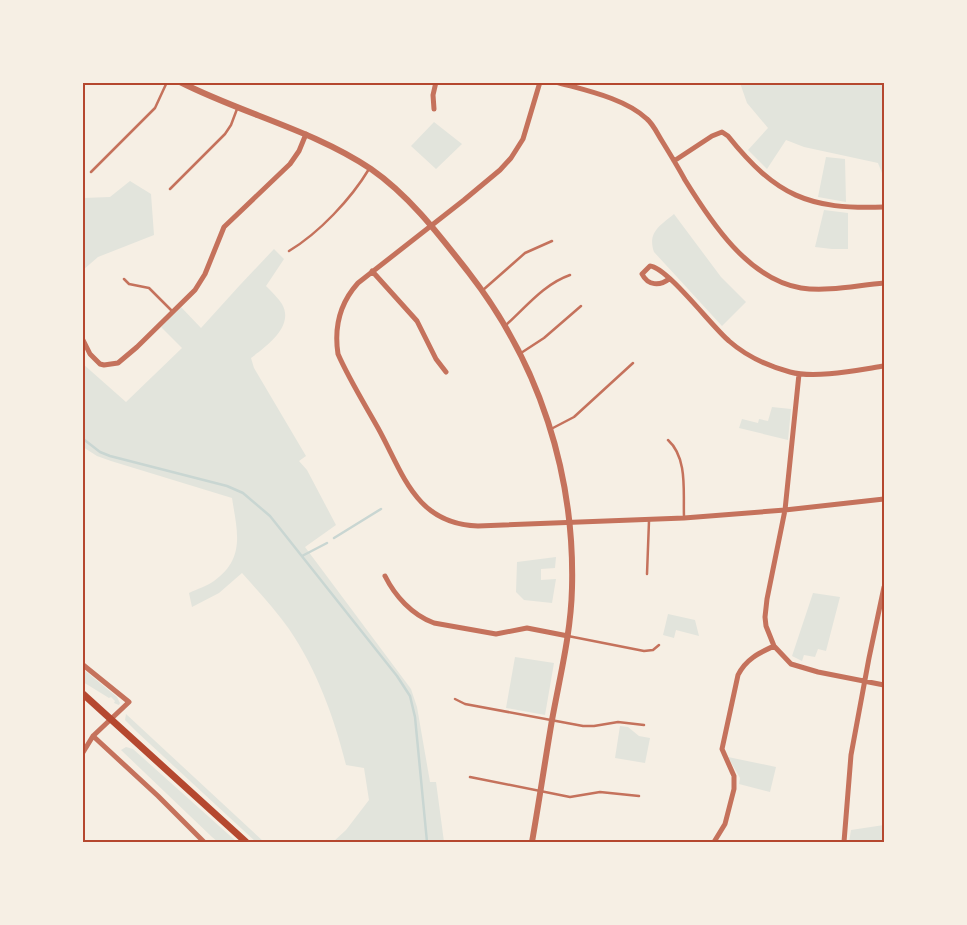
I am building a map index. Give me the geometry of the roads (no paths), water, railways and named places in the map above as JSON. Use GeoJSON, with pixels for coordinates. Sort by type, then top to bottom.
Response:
{"type":"FeatureCollection","features":[{"type":"Feature","properties":{"kind":"main road"},"geometry":{"type":"LineString","coordinates":[[82,693],[246,842]]}},
{"type":"Feature","properties":{"kind":"street"},"geometry":{"type":"LineString","coordinates":[[180,82],[306,134],[370,168],[400,193],[431,226],[483,291],[506,325],[521,353],[537,389],[551,429],[562,472],[570,522],[572,590],[568,636],[532,842]]}},
{"type":"Feature","properties":{"kind":"street"},"geometry":{"type":"LineString","coordinates":[[434,109],[433,95],[436,82]]}},
{"type":"Feature","properties":{"kind":"street"},"geometry":{"type":"LineString","coordinates":[[540,82],[523,139],[511,158],[479,188],[372,271],[352,289],[344,303],[337,329],[338,354],[413,494],[443,517],[466,526],[648,521],[785,510],[884,499]]}},
{"type":"Feature","properties":{"kind":"street"},"geometry":{"type":"LineString","coordinates":[[556,82],[596,93],[622,103],[640,113],[650,122],[700,205],[720,232],[744,257],[771,277],[786,284],[816,289],[884,283]]}},
{"type":"Feature","properties":{"kind":"street"},"geometry":{"type":"LineString","coordinates":[[674,161],[712,136],[722,132],[728,136],[759,172],[782,188],[800,197],[835,207],[884,207]]}},
{"type":"Feature","properties":{"kind":"street"},"geometry":{"type":"LineString","coordinates":[[83,340],[90,354],[100,364],[112,365],[118,363],[137,347],[195,290],[201,281],[224,227],[290,164],[299,151],[306,134]]}},
{"type":"Feature","properties":{"kind":"street"},"geometry":{"type":"LineString","coordinates":[[669,279],[661,284],[652,283],[645,279],[642,274],[648,267],[653,266],[669,279],[730,342],[762,362],[799,374],[830,373],[884,366]]}},
{"type":"Feature","properties":{"kind":"street"},"geometry":{"type":"LineString","coordinates":[[372,271],[412,314],[420,325],[436,359],[446,372]]}},
{"type":"Feature","properties":{"kind":"street"},"geometry":{"type":"LineString","coordinates":[[799,374],[785,510],[766,607],[766,626],[774,646],[791,664],[800,668],[884,685]]}},
{"type":"Feature","properties":{"kind":"street"},"geometry":{"type":"LineString","coordinates":[[385,576],[398,596],[413,611],[420,617],[434,623],[496,634],[527,628],[568,636]]}},
{"type":"Feature","properties":{"kind":"street"},"geometry":{"type":"LineString","coordinates":[[844,842],[851,755],[884,587]]}},
{"type":"Feature","properties":{"kind":"street"},"geometry":{"type":"LineString","coordinates":[[714,842],[725,824],[734,789],[734,776],[722,749],[734,686],[738,675],[751,658],[774,646]]}},
{"type":"Feature","properties":{"kind":"street"},"geometry":{"type":"LineString","coordinates":[[82,664],[129,702],[93,736],[83,754]]}},
{"type":"Feature","properties":{"kind":"street"},"geometry":{"type":"LineString","coordinates":[[93,736],[204,842]]}},
{"type":"Feature","properties":{"kind":"lane"},"geometry":{"type":"LineString","coordinates":[[91,172],[155,108],[167,82]]}},
{"type":"Feature","properties":{"kind":"lane"},"geometry":{"type":"LineString","coordinates":[[170,189],[225,134],[231,125],[238,107]]}},
{"type":"Feature","properties":{"kind":"lane"},"geometry":{"type":"LineString","coordinates":[[288,251],[307,239],[346,201],[370,168]]}},
{"type":"Feature","properties":{"kind":"lane"},"geometry":{"type":"LineString","coordinates":[[483,291],[525,253],[552,241]]}},
{"type":"Feature","properties":{"kind":"lane"},"geometry":{"type":"LineString","coordinates":[[506,325],[548,286],[570,275]]}},
{"type":"Feature","properties":{"kind":"lane"},"geometry":{"type":"LineString","coordinates":[[124,279],[130,284],[149,288],[173,312]]}},
{"type":"Feature","properties":{"kind":"lane"},"geometry":{"type":"LineString","coordinates":[[521,353],[544,338],[581,306]]}},
{"type":"Feature","properties":{"kind":"lane"},"geometry":{"type":"LineString","coordinates":[[551,429],[574,417],[633,363]]}},
{"type":"Feature","properties":{"kind":"lane"},"geometry":{"type":"LineString","coordinates":[[668,440],[677,450],[682,470],[684,518]]}},
{"type":"Feature","properties":{"kind":"lane"},"geometry":{"type":"LineString","coordinates":[[647,574],[648,521]]}},
{"type":"Feature","properties":{"kind":"lane"},"geometry":{"type":"LineString","coordinates":[[568,636],[644,651],[653,650],[659,645]]}},
{"type":"Feature","properties":{"kind":"lane"},"geometry":{"type":"LineString","coordinates":[[454,699],[465,704],[583,726],[618,722],[644,725]]}},
{"type":"Feature","properties":{"kind":"lane"},"geometry":{"type":"LineString","coordinates":[[470,777],[570,797],[600,792],[639,796]]}},
{"type":"Feature","properties":{"kind":"waterway"},"geometry":{"type":"LineString","coordinates":[[82,438],[100,452],[110,456],[227,486],[243,493],[270,516],[397,676],[410,696],[415,717],[427,842]]}},
{"type":"Feature","properties":{"kind":"waterway"},"geometry":{"type":"LineString","coordinates":[[334,538],[381,509]]}},
{"type":"Feature","properties":{"kind":"waterway"},"geometry":{"type":"LineString","coordinates":[[302,556],[327,543]]}}]}
